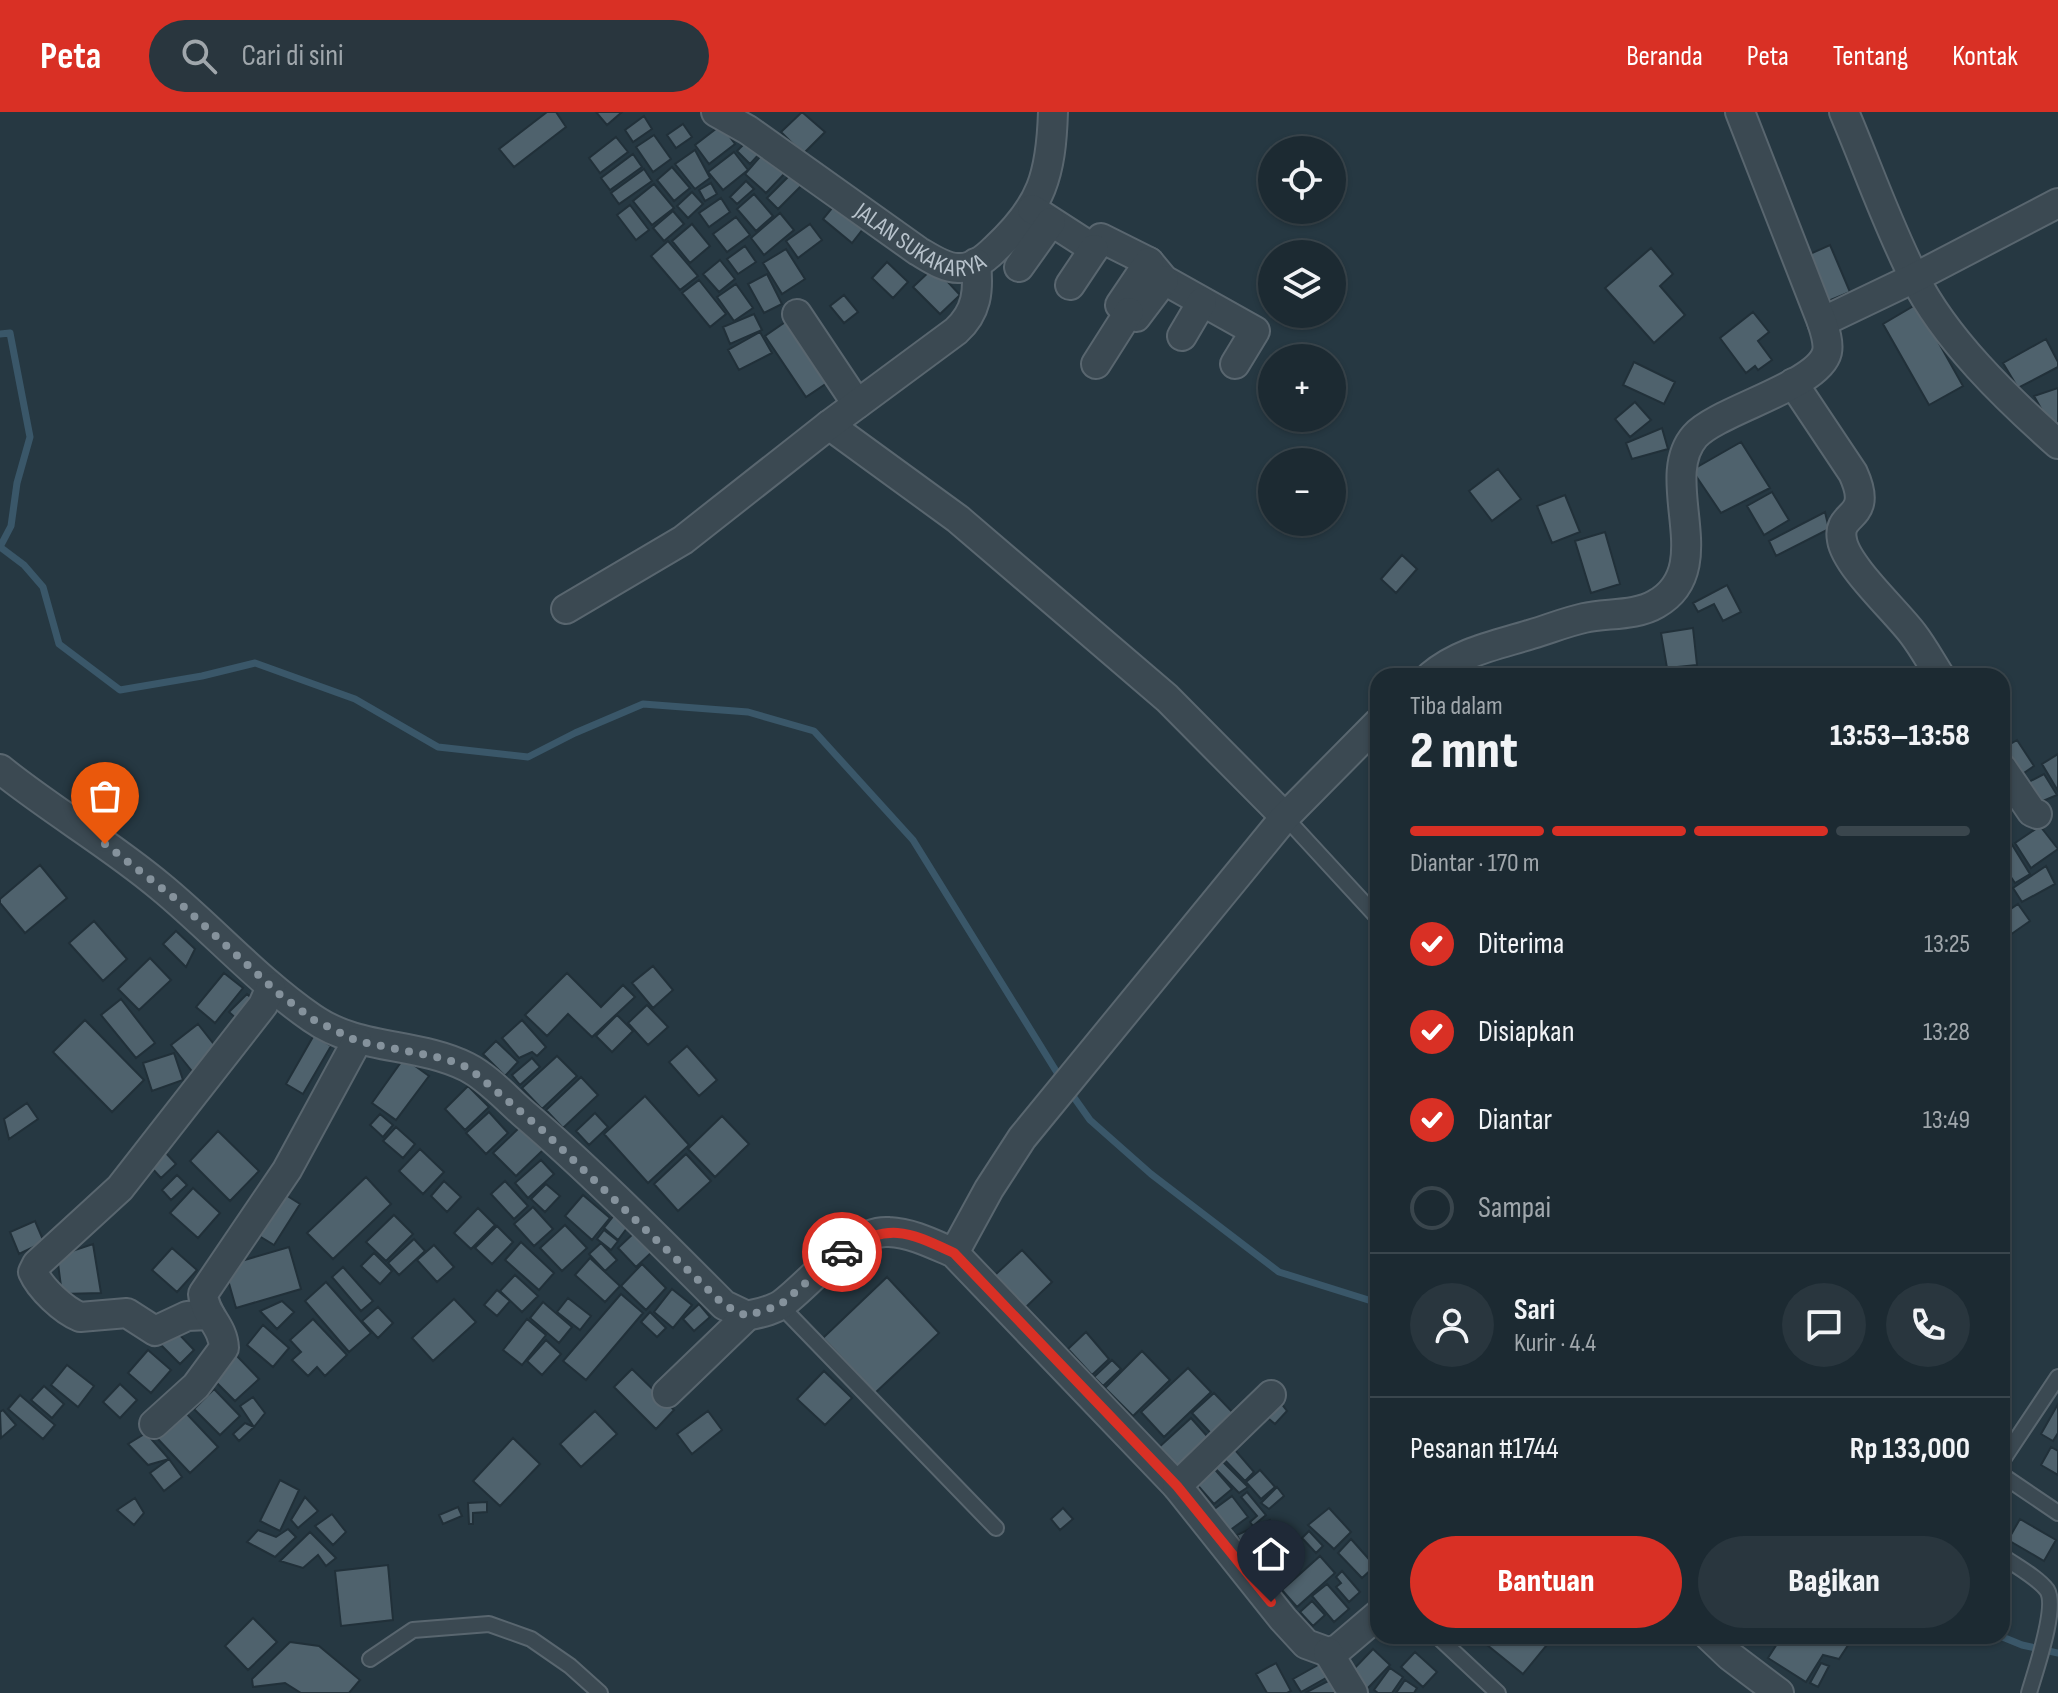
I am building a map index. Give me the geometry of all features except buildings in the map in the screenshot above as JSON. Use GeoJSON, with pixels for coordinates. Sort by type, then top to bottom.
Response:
{"type":"FeatureCollection","features":[{"type":"Feature","properties":{"kind":"street","name":"JALAN SUKAKARYA"},"geometry":{"type":"LineString","coordinates":[[716,112],[748,130],[918,251],[959,268],[987,257],[1013,233],[1041,215],[1053,112]]}},
{"type":"Feature","properties":{"kind":"street"},"geometry":{"type":"LineString","coordinates":[[1445,668],[1472,652],[1583,618],[1649,608],[1666,597],[1685,570],[1681,467],[1695,436],[1723,418],[1793,383],[1823,361],[1827,347],[1822,322],[1740,112]]}},
{"type":"Feature","properties":{"kind":"street"},"geometry":{"type":"LineString","coordinates":[[1844,112],[1914,278],[1960,345],[2002,392],[2058,444]]}},
{"type":"Feature","properties":{"kind":"street"},"geometry":{"type":"LineString","coordinates":[[1822,322],[2058,203]]}},
{"type":"Feature","properties":{"kind":"street"},"geometry":{"type":"LineString","coordinates":[[1019,267],[1041,215],[1094,249]]}},
{"type":"Feature","properties":{"kind":"street"},"geometry":{"type":"LineString","coordinates":[[1070,285],[1101,238],[1202,302],[1255,331],[1235,364]]}},
{"type":"Feature","properties":{"kind":"street"},"geometry":{"type":"LineString","coordinates":[[566,609],[683,540],[964,324],[978,293],[976,263]]}},
{"type":"Feature","properties":{"kind":"street"},"geometry":{"type":"LineString","coordinates":[[1096,364],[1129,312],[1120,305],[1156,271]]}},
{"type":"Feature","properties":{"kind":"street"},"geometry":{"type":"LineString","coordinates":[[1182,336],[1202,302]]}},
{"type":"Feature","properties":{"kind":"street"},"geometry":{"type":"LineString","coordinates":[[797,314],[857,404]]}},
{"type":"Feature","properties":{"kind":"street"},"geometry":{"type":"LineString","coordinates":[[1793,383],[1859,486],[1860,504],[1844,523],[1841,532],[1847,555],[1914,635],[1935,668]]}},
{"type":"Feature","properties":{"kind":"street"},"geometry":{"type":"LineString","coordinates":[[829,425],[958,519],[1167,698],[1285,817]]}},
{"type":"Feature","properties":{"kind":"street"},"geometry":{"type":"LineString","coordinates":[[954,1253],[1022,1138],[1285,817],[1370,731]]}},
{"type":"Feature","properties":{"kind":"street"},"geometry":{"type":"LineString","coordinates":[[0,769],[36,798],[128,860],[271,987],[314,1020],[357,1041],[446,1059],[469,1068],[540,1128],[724,1305],[747,1316]]}},
{"type":"Feature","properties":{"kind":"street"},"geometry":{"type":"LineString","coordinates":[[2010,780],[2032,812],[2037,814]]}},
{"type":"Feature","properties":{"kind":"street"},"geometry":{"type":"LineString","coordinates":[[210,1315],[187,1316],[155,1331],[127,1313],[80,1317],[37,1281],[33,1272],[37,1264],[120,1188],[263,1005],[271,987]]}},
{"type":"Feature","properties":{"kind":"street"},"geometry":{"type":"LineString","coordinates":[[154,1424],[196,1386],[224,1348],[223,1334],[205,1307],[203,1294],[287,1170],[357,1041]]}},
{"type":"Feature","properties":{"kind":"street"},"geometry":{"type":"LineString","coordinates":[[667,1393],[747,1316],[780,1305],[841,1252],[865,1237],[886,1231],[918,1237],[954,1253],[1177,1486],[1306,1644],[1328,1652],[1338,1649],[1370,1622]]}},
{"type":"Feature","properties":{"kind":"street"},"geometry":{"type":"LineString","coordinates":[[1177,1486],[1271,1395]]}},
{"type":"Feature","properties":{"kind":"street"},"geometry":{"type":"LineString","coordinates":[[1717,1644],[1779,1693]]}},
{"type":"Feature","properties":{"kind":"street"},"geometry":{"type":"LineString","coordinates":[[1328,1652],[1353,1693]]}},
{"type":"Feature","properties":{"kind":"lane"},"geometry":{"type":"LineString","coordinates":[[1285,817],[1370,909]]}},
{"type":"Feature","properties":{"kind":"lane"},"geometry":{"type":"LineString","coordinates":[[780,1305],[996,1528]]}},
{"type":"Feature","properties":{"kind":"lane"},"geometry":{"type":"LineString","coordinates":[[2010,1449],[2058,1377]]}},
{"type":"Feature","properties":{"kind":"lane"},"geometry":{"type":"LineString","coordinates":[[2010,1480],[2058,1513]]}},
{"type":"Feature","properties":{"kind":"lane"},"geometry":{"type":"LineString","coordinates":[[2010,1562],[2047,1589],[2052,1600],[2029,1693]]}},
{"type":"Feature","properties":{"kind":"lane"},"geometry":{"type":"LineString","coordinates":[[370,1659],[413,1630],[489,1624],[531,1639],[570,1666],[600,1693]]}},
{"type":"Feature","properties":{"kind":"lane"},"geometry":{"type":"LineString","coordinates":[[1446,1644],[1498,1693]]}},
{"type":"Feature","properties":{"kind":"waterway"},"geometry":{"type":"LineString","coordinates":[[0,334],[10,333],[30,437],[17,483],[11,526],[0,547],[24,565],[43,587],[59,644],[120,690],[255,663],[355,699],[438,747],[528,757],[643,704],[748,712],[814,731],[913,840],[1061,1079]]}},
{"type":"Feature","properties":{"kind":"waterway"},"geometry":{"type":"LineString","coordinates":[[1068,1089],[1090,1120],[1151,1174],[1279,1272],[1370,1300]]}},
{"type":"Feature","properties":{"kind":"waterway"},"geometry":{"type":"LineString","coordinates":[[2010,1640],[2058,1653]]}},
{"type":"Feature","properties":{"kind":"way so far"},"geometry":{"type":"LineString","coordinates":[[105,844],[172,896],[278,993],[314,1020],[357,1041],[446,1059],[469,1068],[540,1128],[724,1305],[747,1316],[780,1305],[842,1252]]}},
{"type":"Feature","properties":{"kind":"route"},"geometry":{"type":"LineString","coordinates":[[842,1252],[865,1237],[886,1231],[918,1237],[954,1253],[1177,1486],[1271,1602]]}}]}
